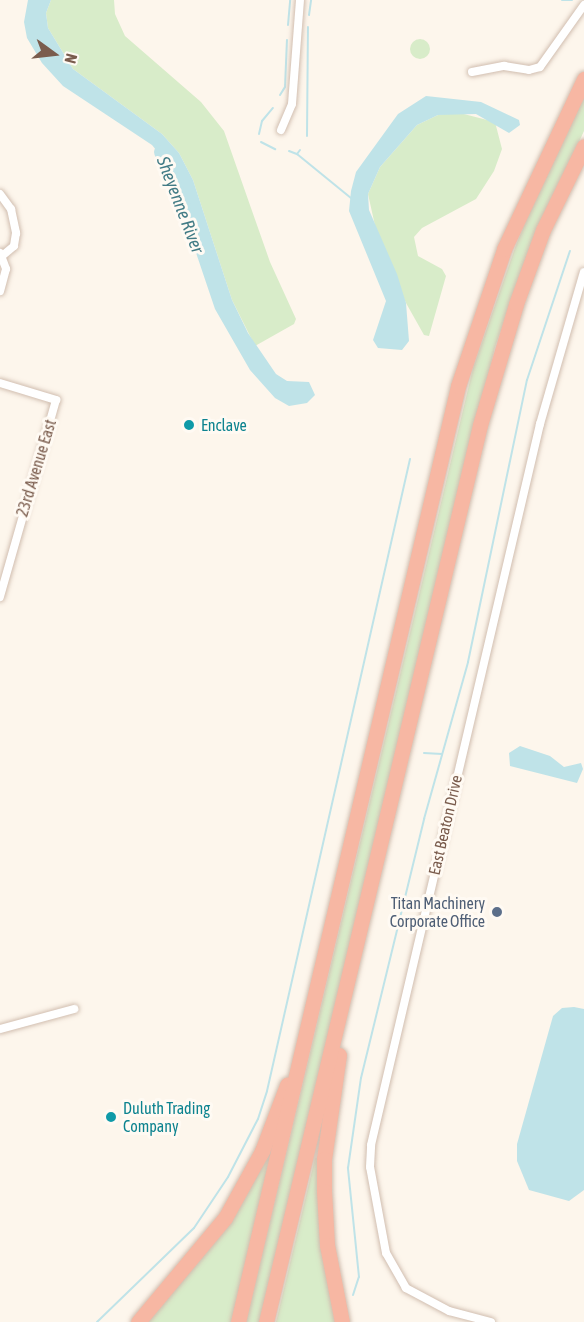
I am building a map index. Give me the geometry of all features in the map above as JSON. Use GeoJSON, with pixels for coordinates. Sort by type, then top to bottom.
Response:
{"type":"FeatureCollection","features":[{"type":"Feature","properties":{"kind":"highway"},"geometry":{"type":"LineString","coordinates":[[238,1322],[320,982],[458,386],[504,249],[584,79]]}},
{"type":"Feature","properties":{"kind":"highway"},"geometry":{"type":"LineString","coordinates":[[266,1322],[480,425],[519,293],[543,230],[584,146]]}},
{"type":"Feature","properties":{"kind":"highway"},"geometry":{"type":"LineString","coordinates":[[342,1322],[327,1245],[324,1159],[352,963]]}},
{"type":"Feature","properties":{"kind":"highway"},"geometry":{"type":"LineString","coordinates":[[138,1322],[210,1239],[252,1171],[286,1089],[320,982]]}},
{"type":"Feature","properties":{"kind":"street"},"geometry":{"type":"LineString","coordinates":[[281,130],[292,104],[300,0]]}},
{"type":"Feature","properties":{"kind":"street"},"geometry":{"type":"LineString","coordinates":[[472,72],[504,66],[529,70],[540,67],[584,5]]}},
{"type":"Feature","properties":{"kind":"street"},"geometry":{"type":"LineString","coordinates":[[0,194],[11,209],[16,238],[9,252],[1,255],[6,269],[0,291]]}},
{"type":"Feature","properties":{"kind":"street","name":"East Beaton Drive"},"geometry":{"type":"LineString","coordinates":[[491,1322],[441,1308],[406,1288],[386,1253],[370,1156],[540,424],[584,272]]}},
{"type":"Feature","properties":{"kind":"street","name":"23rd Avenue East"},"geometry":{"type":"LineString","coordinates":[[0,384],[56,400],[5,571],[0,597]]}},
{"type":"Feature","properties":{"kind":"street","name":"23rd Avenue East"},"geometry":{"type":"LineString","coordinates":[[0,583],[5,571]]}},
{"type":"Feature","properties":{"kind":"street"},"geometry":{"type":"LineString","coordinates":[[0,1029],[74,1009]]}},
{"type":"Feature","properties":{"kind":"green space"},"geometry":{"type":"Polygon","coordinates":[[[51,0],[114,0],[115,14],[125,36],[201,102],[224,131],[270,262],[296,319],[294,324],[255,346],[232,300],[193,180],[179,153],[162,134],[73,69],[48,28],[46,13],[51,0]]]}},
{"type":"Feature","properties":{"kind":"green space"},"geometry":{"type":"Polygon","coordinates":[[[420,39],[427,42],[430,49],[427,56],[420,59],[413,56],[410,49],[413,42],[420,39]]]}},
{"type":"Feature","properties":{"kind":"green space"},"geometry":{"type":"Polygon","coordinates":[[[584,97],[584,131],[531,246],[495,347],[262,1322],[246,1322],[473,368],[516,245],[546,172],[584,97]]]}},
{"type":"Feature","properties":{"kind":"green space"},"geometry":{"type":"Polygon","coordinates":[[[456,112],[495,122],[502,149],[494,171],[476,199],[422,228],[414,237],[418,256],[442,269],[446,276],[429,336],[424,335],[406,303],[376,230],[368,194],[380,167],[417,125],[438,115],[456,112]]]}},
{"type":"Feature","properties":{"kind":"green space"},"geometry":{"type":"Polygon","coordinates":[[[267,1152],[273,1153],[233,1322],[146,1322],[223,1229],[267,1152]]]}},
{"type":"Feature","properties":{"kind":"green space"},"geometry":{"type":"Polygon","coordinates":[[[315,1158],[320,1158],[336,1322],[276,1322],[315,1158]]]}},
{"type":"Feature","properties":{"kind":"water"},"geometry":{"type":"Polygon","coordinates":[[[28,0],[51,0],[46,13],[48,28],[73,69],[162,134],[179,153],[193,180],[232,300],[248,333],[276,374],[287,381],[309,382],[315,395],[307,403],[289,406],[275,398],[250,370],[215,309],[165,161],[152,145],[63,86],[42,63],[27,38],[24,22],[28,0]]]}},
{"type":"Feature","properties":{"kind":"water"},"geometry":{"type":"Polygon","coordinates":[[[426,96],[481,102],[519,120],[520,125],[509,133],[476,114],[438,115],[417,125],[380,167],[368,194],[369,210],[397,274],[406,303],[409,341],[402,350],[378,348],[373,340],[386,301],[349,211],[351,191],[356,172],[398,114],[426,96]]]}},
{"type":"Feature","properties":{"kind":"water"},"geometry":{"type":"Polygon","coordinates":[[[520,746],[550,756],[564,767],[581,763],[583,769],[577,783],[510,766],[509,753],[520,746]]]}},
{"type":"Feature","properties":{"kind":"water"},"geometry":{"type":"Polygon","coordinates":[[[562,1008],[584,1009],[584,1190],[569,1201],[529,1190],[517,1161],[517,1144],[553,1016],[562,1008]]]}},
{"type":"Feature","properties":{"kind":"waterway"},"geometry":{"type":"LineString","coordinates":[[288,25],[290,0]]}},
{"type":"Feature","properties":{"kind":"waterway"},"geometry":{"type":"LineString","coordinates":[[309,15],[311,0]]}},
{"type":"Feature","properties":{"kind":"waterway"},"geometry":{"type":"LineString","coordinates":[[562,0],[572,0]]}},
{"type":"Feature","properties":{"kind":"waterway"},"geometry":{"type":"LineString","coordinates":[[307,136],[308,27]]}},
{"type":"Feature","properties":{"kind":"waterway"},"geometry":{"type":"LineString","coordinates":[[280,95],[285,87],[287,40]]}},
{"type":"Feature","properties":{"kind":"waterway"},"geometry":{"type":"LineString","coordinates":[[259,134],[262,121],[273,108]]}},
{"type":"Feature","properties":{"kind":"waterway"},"geometry":{"type":"LineString","coordinates":[[261,142],[275,149]]}},
{"type":"Feature","properties":{"kind":"waterway"},"geometry":{"type":"LineString","coordinates":[[300,150],[297,154],[351,198]]}},
{"type":"Feature","properties":{"kind":"waterway"},"geometry":{"type":"LineString","coordinates":[[289,151],[297,154]]}},
{"type":"Feature","properties":{"kind":"waterway","name":"Sheyenne River"},"geometry":{"type":"LineString","coordinates":[[161,152],[184,206]]}},
{"type":"Feature","properties":{"kind":"waterway"},"geometry":{"type":"LineString","coordinates":[[353,1295],[359,1277],[348,1168],[361,1078],[424,819],[468,662],[527,380],[570,251]]}},
{"type":"Feature","properties":{"kind":"waterway"},"geometry":{"type":"LineString","coordinates":[[97,1322],[194,1228],[228,1177],[258,1119],[267,1091],[410,459]]}},
{"type":"Feature","properties":{"kind":"waterway"},"geometry":{"type":"LineString","coordinates":[[424,753],[442,754]]}},
{"type":"Feature","properties":{"kind":"place","name":"Enclave"},"geometry":{"type":"Point","coordinates":[189,425]}},
{"type":"Feature","properties":{"kind":"place","name":"Titan Machinery Corporate Office"},"geometry":{"type":"Point","coordinates":[497,912]}},
{"type":"Feature","properties":{"kind":"place","name":"Duluth Trading Company"},"geometry":{"type":"Point","coordinates":[111,1117]}}]}
